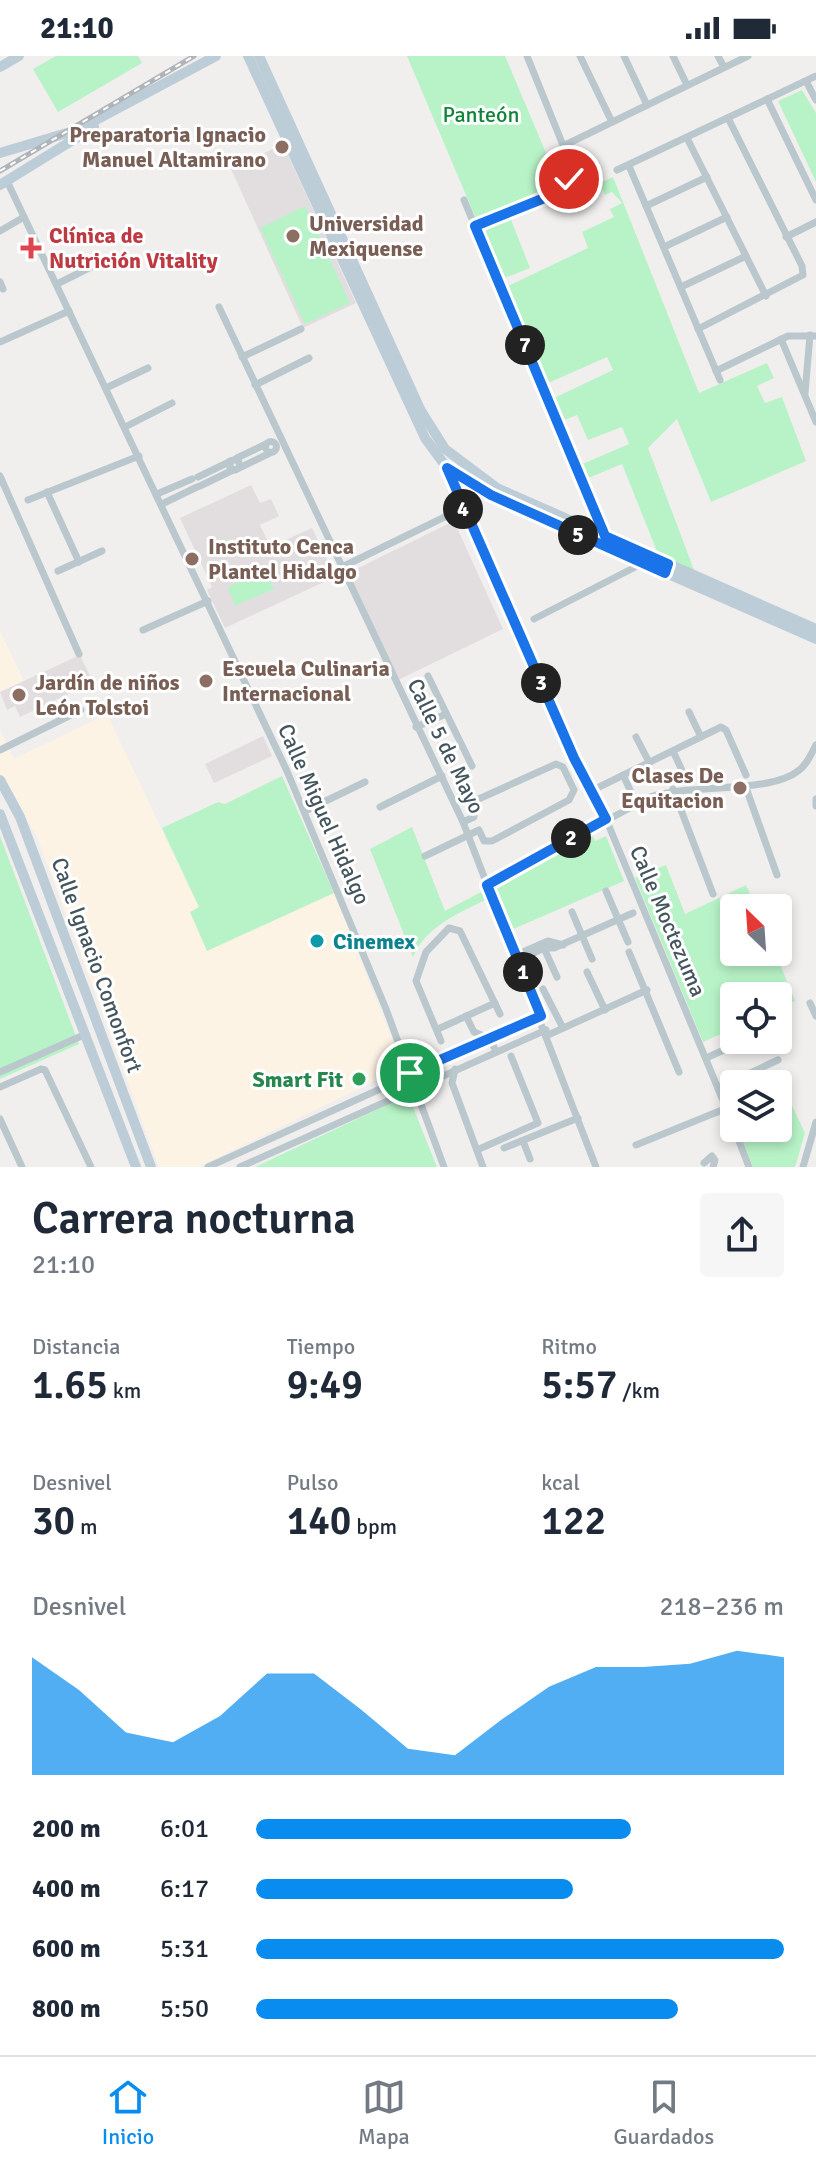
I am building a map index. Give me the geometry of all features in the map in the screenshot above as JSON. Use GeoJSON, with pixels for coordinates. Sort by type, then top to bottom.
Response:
{"type":"FeatureCollection","features":[{"type":"Feature","properties":{"kind":"street"},"geometry":{"type":"LineString","coordinates":[[3,66],[19,56]]}},
{"type":"Feature","properties":{"kind":"street"},"geometry":{"type":"LineString","coordinates":[[0,153],[60,137],[129,104],[216,56]]}},
{"type":"Feature","properties":{"kind":"street"},"geometry":{"type":"LineString","coordinates":[[248,56],[261,74],[370,310],[428,425],[445,449],[497,488],[605,536],[816,639]]}},
{"type":"Feature","properties":{"kind":"street"},"geometry":{"type":"LineString","coordinates":[[259,56],[261,74]]}},
{"type":"Feature","properties":{"kind":"street"},"geometry":{"type":"LineString","coordinates":[[475,226],[547,197],[569,179],[573,163],[527,56]]}},
{"type":"Feature","properties":{"kind":"street"},"geometry":{"type":"LineString","coordinates":[[580,56],[612,122]]}},
{"type":"Feature","properties":{"kind":"street"},"geometry":{"type":"LineString","coordinates":[[624,56],[647,105]]}},
{"type":"Feature","properties":{"kind":"street"},"geometry":{"type":"LineString","coordinates":[[673,56],[687,85]]}},
{"type":"Feature","properties":{"kind":"street"},"geometry":{"type":"LineString","coordinates":[[718,56],[724,67]]}},
{"type":"Feature","properties":{"kind":"street"},"geometry":{"type":"LineString","coordinates":[[565,145],[748,56]]}},
{"type":"Feature","properties":{"kind":"street"},"geometry":{"type":"LineString","coordinates":[[617,170],[816,76]]}},
{"type":"Feature","properties":{"kind":"street"},"geometry":{"type":"LineString","coordinates":[[806,81],[816,100]]}},
{"type":"Feature","properties":{"kind":"street"},"geometry":{"type":"LineString","coordinates":[[767,99],[816,200]]}},
{"type":"Feature","properties":{"kind":"street"},"geometry":{"type":"LineString","coordinates":[[4,183],[129,104]]}},
{"type":"Feature","properties":{"kind":"street"},"geometry":{"type":"LineString","coordinates":[[698,329],[803,275],[802,266],[728,118]]}},
{"type":"Feature","properties":{"kind":"street"},"geometry":{"type":"LineString","coordinates":[[687,138],[766,296]]}},
{"type":"Feature","properties":{"kind":"street"},"geometry":{"type":"LineString","coordinates":[[629,166],[720,380]]}},
{"type":"Feature","properties":{"kind":"street"},"geometry":{"type":"LineString","coordinates":[[646,206],[707,177]]}},
{"type":"Feature","properties":{"kind":"street","name":"Calle Miguel Hidalgo"},"geometry":{"type":"LineString","coordinates":[[4,183],[57,284],[305,811],[410,1073],[444,1167]]}},
{"type":"Feature","properties":{"kind":"street"},"geometry":{"type":"LineString","coordinates":[[464,200],[605,536]]}},
{"type":"Feature","properties":{"kind":"street"},"geometry":{"type":"LineString","coordinates":[[0,231],[24,217]]}},
{"type":"Feature","properties":{"kind":"street"},"geometry":{"type":"LineString","coordinates":[[664,247],[727,217]]}},
{"type":"Feature","properties":{"kind":"street"},"geometry":{"type":"LineString","coordinates":[[786,237],[816,222]]}},
{"type":"Feature","properties":{"kind":"street"},"geometry":{"type":"LineString","coordinates":[[681,287],[746,256]]}},
{"type":"Feature","properties":{"kind":"street"},"geometry":{"type":"LineString","coordinates":[[57,284],[103,261]]}},
{"type":"Feature","properties":{"kind":"street","name":"Calle 5 de Mayo"},"geometry":{"type":"LineString","coordinates":[[219,307],[340,568],[463,822],[541,1016],[596,1167]]}},
{"type":"Feature","properties":{"kind":"street"},"geometry":{"type":"LineString","coordinates":[[370,310],[414,420],[447,468],[491,495],[643,563],[666,568],[816,629]]}},
{"type":"Feature","properties":{"kind":"street"},"geometry":{"type":"LineString","coordinates":[[0,342],[69,311]]}},
{"type":"Feature","properties":{"kind":"street"},"geometry":{"type":"LineString","coordinates":[[242,357],[301,329]]}},
{"type":"Feature","properties":{"kind":"street"},"geometry":{"type":"LineString","coordinates":[[716,371],[781,339],[793,335],[813,336],[805,395]]}},
{"type":"Feature","properties":{"kind":"street"},"geometry":{"type":"LineString","coordinates":[[781,339],[816,422]]}},
{"type":"Feature","properties":{"kind":"street"},"geometry":{"type":"LineString","coordinates":[[255,385],[309,358]]}},
{"type":"Feature","properties":{"kind":"street"},"geometry":{"type":"LineString","coordinates":[[106,388],[148,368]]}},
{"type":"Feature","properties":{"kind":"street"},"geometry":{"type":"LineString","coordinates":[[125,427],[172,403]]}},
{"type":"Feature","properties":{"kind":"street"},"geometry":{"type":"LineString","coordinates":[[162,504],[197,482],[268,448]]}},
{"type":"Feature","properties":{"kind":"street"},"geometry":{"type":"LineString","coordinates":[[28,500],[139,456]]}},
{"type":"Feature","properties":{"kind":"street","name":"Calle Moctezuma"},"geometry":{"type":"LineString","coordinates":[[447,468],[606,819],[720,1092]]}},
{"type":"Feature","properties":{"kind":"street"},"geometry":{"type":"LineString","coordinates":[[0,476],[79,654]]}},
{"type":"Feature","properties":{"kind":"street"},"geometry":{"type":"LineString","coordinates":[[157,494],[197,482]]}},
{"type":"Feature","properties":{"kind":"street"},"geometry":{"type":"LineString","coordinates":[[47,492],[79,562]]}},
{"type":"Feature","properties":{"kind":"street"},"geometry":{"type":"LineString","coordinates":[[340,568],[463,508]]}},
{"type":"Feature","properties":{"kind":"street"},"geometry":{"type":"LineString","coordinates":[[58,571],[102,551]]}},
{"type":"Feature","properties":{"kind":"street"},"geometry":{"type":"LineString","coordinates":[[534,619],[643,563]]}},
{"type":"Feature","properties":{"kind":"street"},"geometry":{"type":"LineString","coordinates":[[143,630],[208,601]]}},
{"type":"Feature","properties":{"kind":"street"},"geometry":{"type":"LineString","coordinates":[[428,676],[472,766]]}},
{"type":"Feature","properties":{"kind":"street"},"geometry":{"type":"LineString","coordinates":[[0,750],[81,710]]}},
{"type":"Feature","properties":{"kind":"street"},"geometry":{"type":"LineString","coordinates":[[689,712],[701,737]]}},
{"type":"Feature","properties":{"kind":"street"},"geometry":{"type":"LineString","coordinates":[[416,727],[446,714]]}},
{"type":"Feature","properties":{"kind":"street"},"geometry":{"type":"LineString","coordinates":[[591,791],[721,727],[726,730],[746,775]]}},
{"type":"Feature","properties":{"kind":"street"},"geometry":{"type":"LineString","coordinates":[[636,737],[649,762]]}},
{"type":"Feature","properties":{"kind":"street"},"geometry":{"type":"LineString","coordinates":[[487,885],[606,819],[673,789],[775,781],[798,772],[816,745]]}},
{"type":"Feature","properties":{"kind":"street"},"geometry":{"type":"LineString","coordinates":[[673,751],[685,777]]}},
{"type":"Feature","properties":{"kind":"street"},"geometry":{"type":"LineString","coordinates":[[425,856],[479,830],[484,841],[492,841],[569,800],[574,790],[563,767],[556,764],[472,802],[474,817],[463,822]]}},
{"type":"Feature","properties":{"kind":"street"},"geometry":{"type":"LineString","coordinates":[[623,775],[632,794]]}},
{"type":"Feature","properties":{"kind":"street"},"geometry":{"type":"LineString","coordinates":[[380,807],[442,776]]}},
{"type":"Feature","properties":{"kind":"street","name":"Calle Ignacio Comonfort"},"geometry":{"type":"LineString","coordinates":[[0,780],[20,817],[151,1167]]}},
{"type":"Feature","properties":{"kind":"street"},"geometry":{"type":"LineString","coordinates":[[305,811],[365,782]]}},
{"type":"Feature","properties":{"kind":"street"},"geometry":{"type":"LineString","coordinates":[[745,785],[777,875]]}},
{"type":"Feature","properties":{"kind":"street"},"geometry":{"type":"LineString","coordinates":[[673,789],[713,894]]}},
{"type":"Feature","properties":{"kind":"street"},"geometry":{"type":"LineString","coordinates":[[816,799],[816,806]]}},
{"type":"Feature","properties":{"kind":"street","name":"Calle Ignacio Comonfort"},"geometry":{"type":"LineString","coordinates":[[0,814],[136,1167]]}},
{"type":"Feature","properties":{"kind":"street"},"geometry":{"type":"LineString","coordinates":[[606,891],[628,942]]}},
{"type":"Feature","properties":{"kind":"street"},"geometry":{"type":"LineString","coordinates":[[572,912],[592,959]]}},
{"type":"Feature","properties":{"kind":"street"},"geometry":{"type":"LineString","coordinates":[[518,957],[563,945],[633,913]]}},
{"type":"Feature","properties":{"kind":"street"},"geometry":{"type":"LineString","coordinates":[[441,1041],[416,981],[426,952],[449,928],[460,931],[500,1014]]}},
{"type":"Feature","properties":{"kind":"street"},"geometry":{"type":"LineString","coordinates":[[518,957],[548,941],[563,945]]}},
{"type":"Feature","properties":{"kind":"street"},"geometry":{"type":"LineString","coordinates":[[544,948],[557,977]]}},
{"type":"Feature","properties":{"kind":"street"},"geometry":{"type":"LineString","coordinates":[[629,952],[679,1072]]}},
{"type":"Feature","properties":{"kind":"street"},"geometry":{"type":"LineString","coordinates":[[587,972],[605,1010]]}},
{"type":"Feature","properties":{"kind":"street"},"geometry":{"type":"LineString","coordinates":[[543,989],[563,1028]]}},
{"type":"Feature","properties":{"kind":"street"},"geometry":{"type":"LineString","coordinates":[[240,1167],[509,1044],[546,1030],[563,1028],[647,990]]}},
{"type":"Feature","properties":{"kind":"street"},"geometry":{"type":"LineString","coordinates":[[438,1029],[495,1003]]}},
{"type":"Feature","properties":{"kind":"street"},"geometry":{"type":"LineString","coordinates":[[810,1003],[816,1016]]}},
{"type":"Feature","properties":{"kind":"street"},"geometry":{"type":"LineString","coordinates":[[466,1016],[474,1032],[470,1047]]}},
{"type":"Feature","properties":{"kind":"street"},"geometry":{"type":"LineString","coordinates":[[208,1167],[541,1016]]}},
{"type":"Feature","properties":{"kind":"street"},"geometry":{"type":"LineString","coordinates":[[546,1030],[556,1017]]}},
{"type":"Feature","properties":{"kind":"street"},"geometry":{"type":"LineString","coordinates":[[474,1032],[489,1038],[496,1051]]}},
{"type":"Feature","properties":{"kind":"street"},"geometry":{"type":"LineString","coordinates":[[503,1032],[509,1044]]}},
{"type":"Feature","properties":{"kind":"street"},"geometry":{"type":"LineString","coordinates":[[0,1072],[86,1034]]}},
{"type":"Feature","properties":{"kind":"street"},"geometry":{"type":"LineString","coordinates":[[706,1058],[720,1052]]}},
{"type":"Feature","properties":{"kind":"street"},"geometry":{"type":"LineString","coordinates":[[477,1150],[538,1123],[511,1056]]}},
{"type":"Feature","properties":{"kind":"street"},"geometry":{"type":"LineString","coordinates":[[718,1088],[778,1060]]}},
{"type":"Feature","properties":{"kind":"street"},"geometry":{"type":"LineString","coordinates":[[455,1069],[452,1083],[483,1167]]}},
{"type":"Feature","properties":{"kind":"street"},"geometry":{"type":"LineString","coordinates":[[0,1087],[45,1070],[91,1167]]}},
{"type":"Feature","properties":{"kind":"street"},"geometry":{"type":"LineString","coordinates":[[437,1077],[452,1083]]}},
{"type":"Feature","properties":{"kind":"street"},"geometry":{"type":"LineString","coordinates":[[636,1145],[720,1111]]}},
{"type":"Feature","properties":{"kind":"street"},"geometry":{"type":"LineString","coordinates":[[504,1148],[578,1118]]}},
{"type":"Feature","properties":{"kind":"street"},"geometry":{"type":"LineString","coordinates":[[0,1119],[22,1167]]}},
{"type":"Feature","properties":{"kind":"street"},"geometry":{"type":"LineString","coordinates":[[803,1167],[816,1122]]}},
{"type":"Feature","properties":{"kind":"street"},"geometry":{"type":"LineString","coordinates":[[291,1128],[297,1140]]}},
{"type":"Feature","properties":{"kind":"street"},"geometry":{"type":"LineString","coordinates":[[279,1133],[285,1146]]}},
{"type":"Feature","properties":{"kind":"street"},"geometry":{"type":"LineString","coordinates":[[523,1141],[530,1159]]}},
{"type":"Feature","properties":{"kind":"street","name":"Calle Moctezuma"},"geometry":{"type":"LineString","coordinates":[[739,1142],[749,1167]]}},
{"type":"Feature","properties":{"kind":"street"},"geometry":{"type":"LineString","coordinates":[[695,1167],[704,1163],[712,1167]]}},
{"type":"Feature","properties":{"kind":"shaded area","name":"Universidad Mexiquense"},"geometry":{"type":"Polygon","coordinates":[[[283,144],[356,303],[303,328],[231,169],[283,144]]]}},
{"type":"Feature","properties":{"kind":"shaded area"},"geometry":{"type":"Polygon","coordinates":[[[251,485],[260,503],[271,499],[279,516],[260,525],[269,544],[256,550],[257,553],[312,528],[331,568],[322,572],[326,581],[225,628],[207,590],[212,587],[180,518],[251,485]]]}},
{"type":"Feature","properties":{"kind":"shaded area"},"geometry":{"type":"Polygon","coordinates":[[[454,521],[503,629],[398,680],[348,573],[454,521]]]}},
{"type":"Feature","properties":{"kind":"shaded area"},"geometry":{"type":"Polygon","coordinates":[[[0,631],[24,681],[0,692],[0,631]]]}},
{"type":"Feature","properties":{"kind":"shaded area"},"geometry":{"type":"Polygon","coordinates":[[[80,655],[93,682],[20,717],[15,706],[7,710],[0,692],[80,655]]]}},
{"type":"Feature","properties":{"kind":"shaded area"},"geometry":{"type":"Polygon","coordinates":[[[107,714],[199,908],[191,912],[207,951],[334,893],[403,1067],[198,1167],[159,1167],[37,836],[0,778],[0,730],[14,759],[107,714]]]}},
{"type":"Feature","properties":{"kind":"shaded area"},"geometry":{"type":"Polygon","coordinates":[[[263,736],[272,756],[214,783],[205,764],[263,736]]]}},
{"type":"Feature","properties":{"kind":"green space"},"geometry":{"type":"Polygon","coordinates":[[[56,56],[138,56],[142,63],[58,112],[33,69],[56,56]]]}},
{"type":"Feature","properties":{"kind":"green space","name":"Panteón"},"geometry":{"type":"Polygon","coordinates":[[[407,56],[505,56],[554,172],[569,165],[567,175],[548,193],[530,196],[477,221],[407,56]]]}},
{"type":"Feature","properties":{"kind":"green space"},"geometry":{"type":"Polygon","coordinates":[[[802,90],[816,113],[816,182],[778,101],[802,90]]]}},
{"type":"Feature","properties":{"kind":"green space"},"geometry":{"type":"Polygon","coordinates":[[[613,177],[699,393],[767,363],[774,378],[757,386],[765,403],[782,397],[806,461],[711,502],[677,419],[648,448],[694,570],[658,554],[622,464],[586,479],[580,465],[629,444],[622,427],[588,440],[577,415],[562,421],[552,399],[613,370],[607,357],[546,384],[506,287],[588,248],[582,232],[614,217],[610,209],[622,203],[612,192],[605,195],[600,183],[613,177]]]}},
{"type":"Feature","properties":{"kind":"green space"},"geometry":{"type":"Polygon","coordinates":[[[305,206],[350,303],[305,324],[260,228],[305,206]]]}},
{"type":"Feature","properties":{"kind":"green space"},"geometry":{"type":"Polygon","coordinates":[[[510,217],[530,268],[502,279],[481,228],[510,217]]]}},
{"type":"Feature","properties":{"kind":"green space"},"geometry":{"type":"Polygon","coordinates":[[[265,570],[274,589],[235,606],[228,587],[265,570]]]}},
{"type":"Feature","properties":{"kind":"green space"},"geometry":{"type":"Polygon","coordinates":[[[282,776],[334,893],[207,951],[190,912],[199,907],[162,828],[218,802],[225,804],[282,776]]]}},
{"type":"Feature","properties":{"kind":"green space"},"geometry":{"type":"Polygon","coordinates":[[[412,827],[445,911],[483,891],[487,899],[434,929],[413,957],[370,849],[412,827]]]}},
{"type":"Feature","properties":{"kind":"green space"},"geometry":{"type":"Polygon","coordinates":[[[591,832],[595,841],[606,836],[624,881],[511,930],[492,886],[591,832]]]}},
{"type":"Feature","properties":{"kind":"green space"},"geometry":{"type":"Polygon","coordinates":[[[0,836],[79,1044],[0,1079],[0,836]]]}},
{"type":"Feature","properties":{"kind":"green space"},"geometry":{"type":"Polygon","coordinates":[[[666,865],[685,914],[720,897],[720,966],[781,966],[787,982],[720,982],[720,1034],[703,1042],[635,878],[666,865]]]}},
{"type":"Feature","properties":{"kind":"green space"},"geometry":{"type":"Polygon","coordinates":[[[746,885],[750,894],[727,894],[746,885]]]}},
{"type":"Feature","properties":{"kind":"green space"},"geometry":{"type":"Polygon","coordinates":[[[408,1095],[437,1167],[255,1167],[408,1095]]]}},
{"type":"Feature","properties":{"kind":"green space"},"geometry":{"type":"Polygon","coordinates":[[[792,1106],[805,1133],[795,1167],[753,1167],[743,1142],[792,1142],[792,1106]]]}},
{"type":"Feature","properties":{"kind":"railway"},"geometry":{"type":"LineString","coordinates":[[0,171],[194,56]]}},
{"type":"Feature","properties":{"kind":"place","name":"Preparatoria Ignacio Manuel Altamirano"},"geometry":{"type":"Point","coordinates":[282,147]}},
{"type":"Feature","properties":{"kind":"place","name":"Universidad Mexiquense"},"geometry":{"type":"Point","coordinates":[293,236]}},
{"type":"Feature","properties":{"kind":"place","name":"Clínica de Nutrición Vitality"},"geometry":{"type":"Point","coordinates":[31,248]}},
{"type":"Feature","properties":{"kind":"place","name":"Instituto Cenca Plantel Hidalgo"},"geometry":{"type":"Point","coordinates":[192,559]}},
{"type":"Feature","properties":{"kind":"place","name":"Escuela Culinaria Internacional"},"geometry":{"type":"Point","coordinates":[206,681]}},
{"type":"Feature","properties":{"kind":"place","name":"Jardín de niños León Tolstoi"},"geometry":{"type":"Point","coordinates":[19,695]}},
{"type":"Feature","properties":{"kind":"place","name":"Clases De Equitacion"},"geometry":{"type":"Point","coordinates":[740,788]}},
{"type":"Feature","properties":{"kind":"place","name":"Cinemex"},"geometry":{"type":"Point","coordinates":[317,941]}},
{"type":"Feature","properties":{"kind":"place","name":"Smart Fit"},"geometry":{"type":"Point","coordinates":[359,1079]}},
{"type":"Feature","properties":{"kind":"route"},"geometry":{"type":"LineString","coordinates":[[410,1073],[541,1016],[487,885],[606,819],[574,758],[447,468],[491,495],[665,573],[668,564],[605,536],[475,226],[547,197],[569,179]]}}]}
